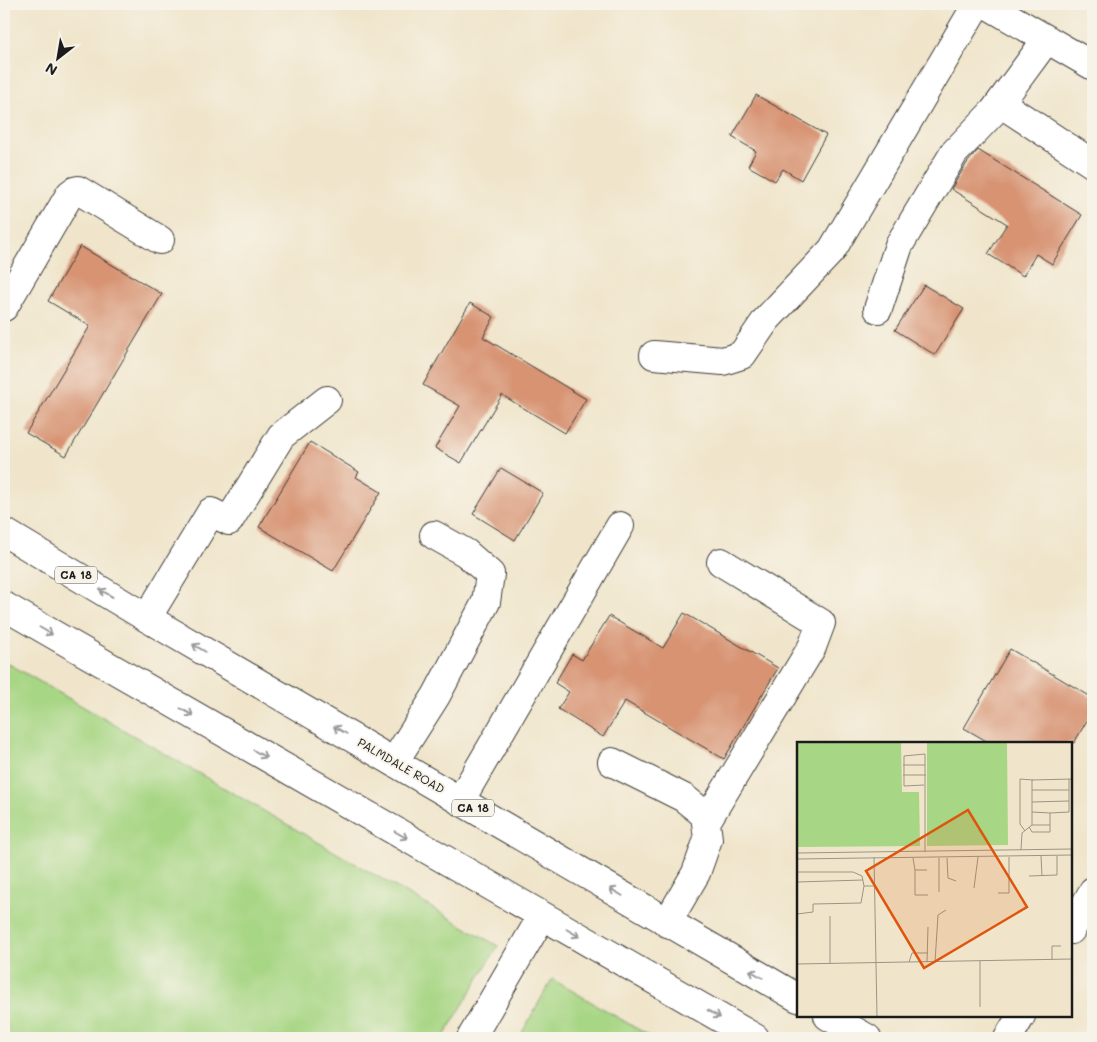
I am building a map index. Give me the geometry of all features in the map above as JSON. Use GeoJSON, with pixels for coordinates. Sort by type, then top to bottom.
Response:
{"type":"FeatureCollection","features":[{"type":"Feature","properties":{"kind":"main road"},"geometry":{"type":"LineString","coordinates":[[654,355],[723,361],[742,355],[766,320],[832,250],[978,4]]}},
{"type":"Feature","properties":{"kind":"main road"},"geometry":{"type":"LineString","coordinates":[[986,4],[1093,66]]}},
{"type":"Feature","properties":{"kind":"main road"},"geometry":{"type":"LineString","coordinates":[[878,309],[899,245],[954,153],[994,111],[1047,39]]}},
{"type":"Feature","properties":{"kind":"main road"},"geometry":{"type":"LineString","coordinates":[[1000,103],[1093,164]]}},
{"type":"Feature","properties":{"kind":"main road"},"geometry":{"type":"LineString","coordinates":[[4,307],[70,194],[74,191],[78,190],[160,240]]}},
{"type":"Feature","properties":{"kind":"main road"},"geometry":{"type":"LineString","coordinates":[[148,618],[211,512],[229,521],[281,436],[326,400]]}},
{"type":"Feature","properties":{"kind":"main road"},"geometry":{"type":"LineString","coordinates":[[460,800],[620,526]]}},
{"type":"Feature","properties":{"kind":"main road","name":"PALMDALE ROAD"},"geometry":{"type":"LineString","coordinates":[[4,532],[667,923],[797,997]]}},
{"type":"Feature","properties":{"kind":"main road"},"geometry":{"type":"LineString","coordinates":[[394,762],[436,696],[486,602],[490,574],[466,553],[434,535]]}},
{"type":"Feature","properties":{"kind":"main road"},"geometry":{"type":"LineString","coordinates":[[706,822],[812,647],[821,623],[721,562]]}},
{"type":"Feature","properties":{"kind":"main road"},"geometry":{"type":"LineString","coordinates":[[4,606],[756,1038]]}},
{"type":"Feature","properties":{"kind":"main road"},"geometry":{"type":"LineString","coordinates":[[612,762],[684,798],[705,815],[708,839],[696,872],[667,923]]}},
{"type":"Feature","properties":{"kind":"main road"},"geometry":{"type":"LineString","coordinates":[[1072,928],[1093,891]]}},
{"type":"Feature","properties":{"kind":"main road"},"geometry":{"type":"LineString","coordinates":[[471,1038],[542,916]]}},
{"type":"Feature","properties":{"kind":"main road"},"geometry":{"type":"LineString","coordinates":[[830,1017],[867,1038]]}},
{"type":"Feature","properties":{"kind":"main road"},"geometry":{"type":"LineString","coordinates":[[1008,1038],[1020,1017]]}},
{"type":"Feature","properties":{"kind":"green space"},"geometry":{"type":"Polygon","coordinates":[[[4,661],[498,946],[443,1038],[4,1038],[4,661]]]}},
{"type":"Feature","properties":{"kind":"green space"},"geometry":{"type":"Polygon","coordinates":[[[552,979],[653,1038],[519,1038],[552,979]]]}},
{"type":"Feature","properties":{"kind":"building"},"geometry":{"type":"Polygon","coordinates":[[[756,95],[826,135],[801,180],[783,169],[775,181],[748,166],[756,151],[732,137],[756,95]]]}},
{"type":"Feature","properties":{"kind":"building"},"geometry":{"type":"Polygon","coordinates":[[[978,150],[1082,215],[1052,264],[1036,254],[1023,276],[988,254],[1007,224],[951,189],[967,163],[978,150]]]}},
{"type":"Feature","properties":{"kind":"building"},"geometry":{"type":"Polygon","coordinates":[[[80,246],[162,294],[66,456],[26,433],[90,326],[48,301],[80,246]]]}},
{"type":"Feature","properties":{"kind":"building"},"geometry":{"type":"Polygon","coordinates":[[[924,285],[964,309],[935,355],[895,330],[924,285]]]}},
{"type":"Feature","properties":{"kind":"building"},"geometry":{"type":"Polygon","coordinates":[[[470,303],[494,317],[483,337],[586,399],[565,433],[502,395],[461,463],[435,448],[460,406],[423,385],[470,303]]]}},
{"type":"Feature","properties":{"kind":"building"},"geometry":{"type":"Polygon","coordinates":[[[310,442],[359,472],[356,477],[381,492],[333,571],[259,527],[310,442]]]}},
{"type":"Feature","properties":{"kind":"building"},"geometry":{"type":"Polygon","coordinates":[[[501,468],[543,493],[515,540],[473,514],[501,468]]]}},
{"type":"Feature","properties":{"kind":"building"},"geometry":{"type":"Polygon","coordinates":[[[684,613],[778,668],[724,759],[625,701],[603,737],[558,709],[569,692],[555,683],[572,654],[582,660],[609,616],[663,648],[684,613]]]}},
{"type":"Feature","properties":{"kind":"building"},"geometry":{"type":"Polygon","coordinates":[[[1010,649],[1093,698],[1093,710],[1074,743],[988,742],[964,728],[1010,649]]]}}]}
